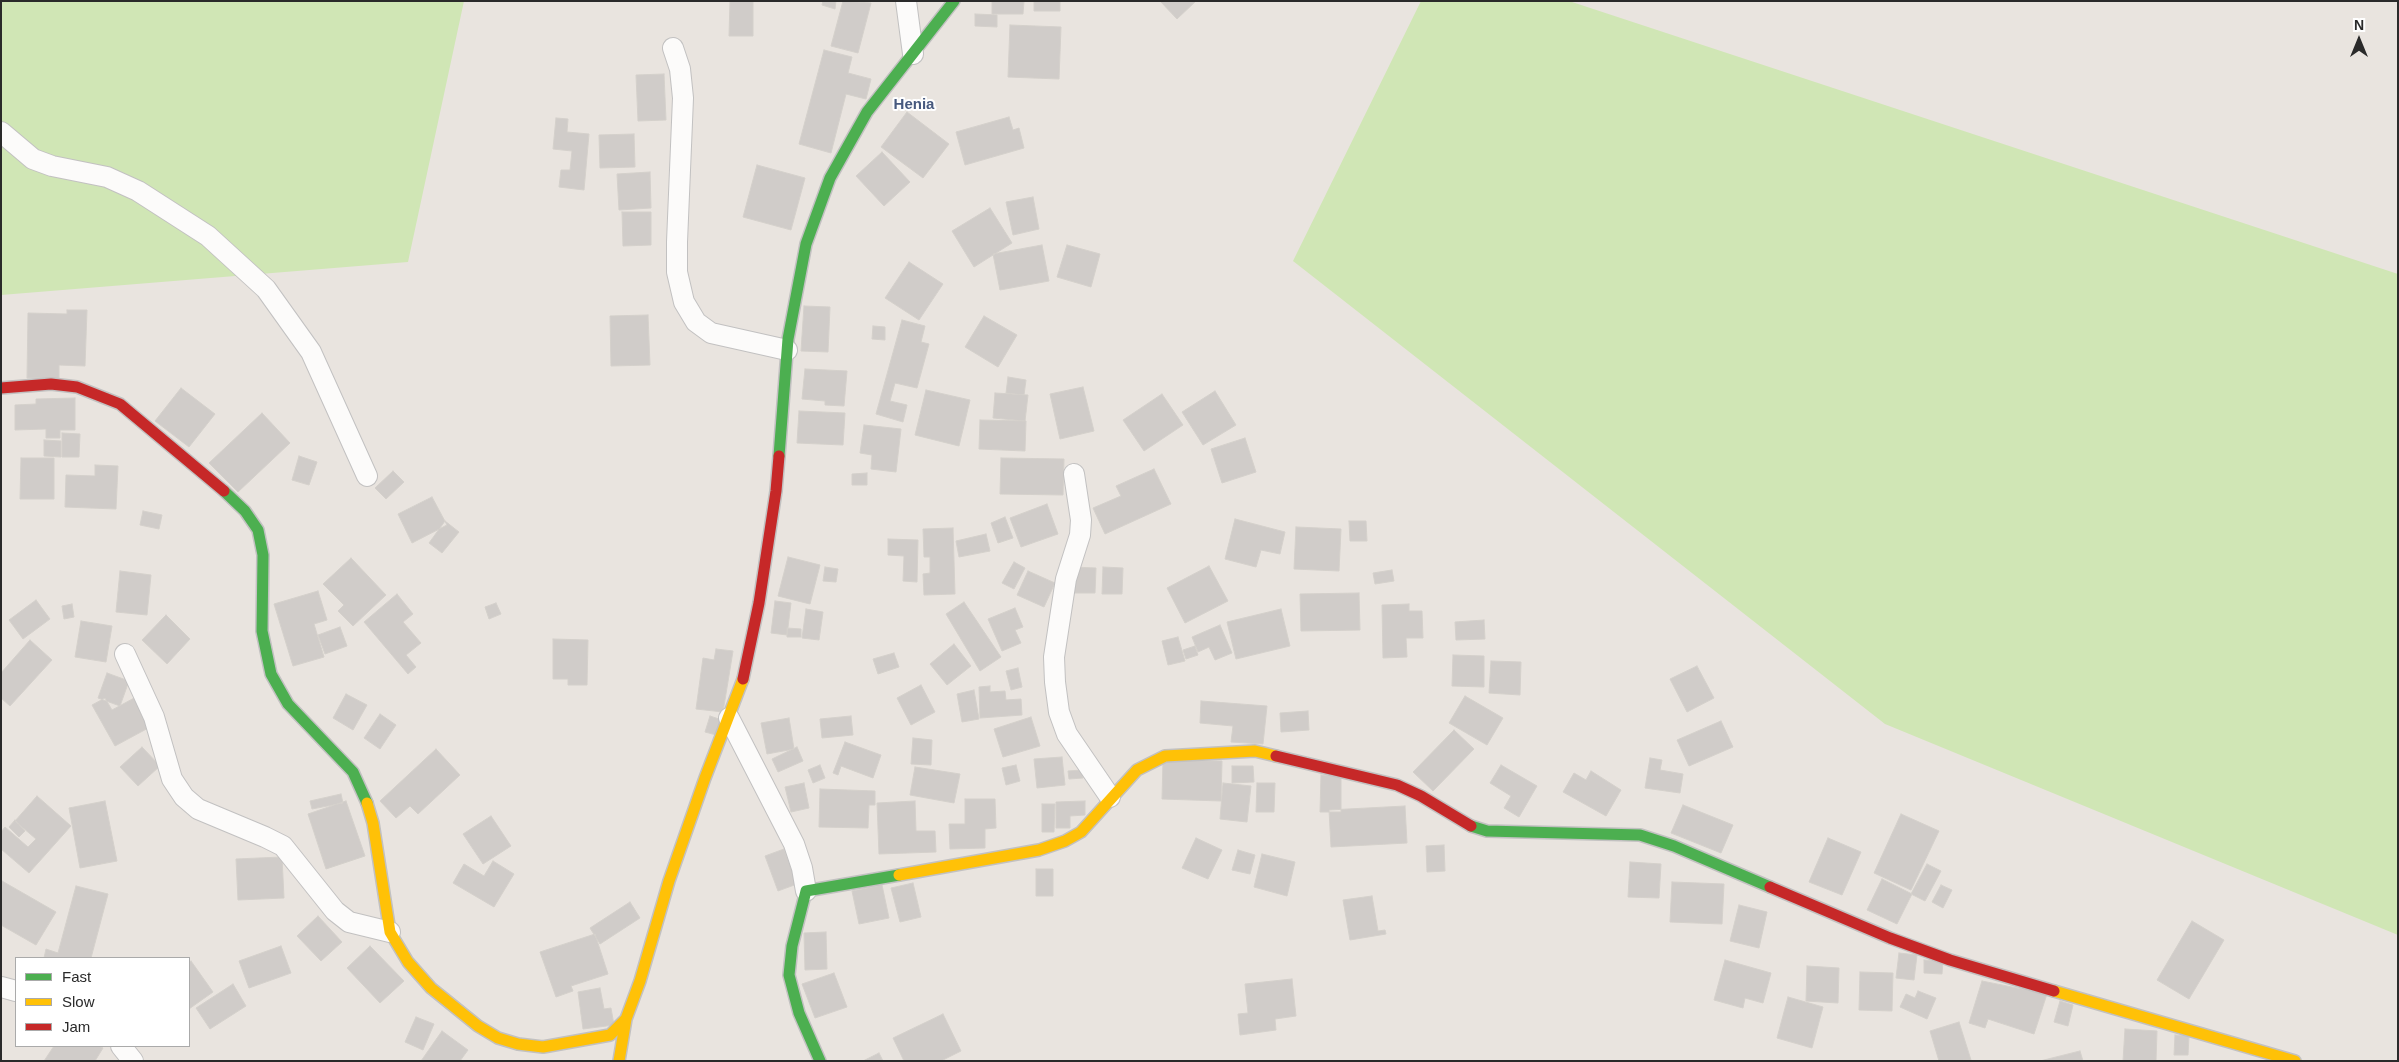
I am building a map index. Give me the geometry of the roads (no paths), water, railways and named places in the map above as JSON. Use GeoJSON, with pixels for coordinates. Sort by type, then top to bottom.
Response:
{"type":"FeatureCollection","features":[{"type":"Feature","properties":{"kind":"street"},"geometry":{"type":"LineString","coordinates":[[906,1],[913,54]]}},
{"type":"Feature","properties":{"kind":"street"},"geometry":{"type":"LineString","coordinates":[[619,1061],[626,1019],[640,981],[670,881],[705,778],[742,686],[760,603],[776,491],[788,350],[806,244],[830,178],[867,112],[954,1]]}},
{"type":"Feature","properties":{"kind":"street"},"geometry":{"type":"LineString","coordinates":[[672,48],[680,69],[682,98],[677,272],[684,302],[696,322],[711,333],[788,350]]}},
{"type":"Feature","properties":{"kind":"street"},"geometry":{"type":"LineString","coordinates":[[1,132],[33,159],[52,166],[107,177],[138,191],[208,236],[266,289],[311,352],[366,476]]}},
{"type":"Feature","properties":{"kind":"street"},"geometry":{"type":"LineString","coordinates":[[1,388],[43,385],[77,387],[120,404],[226,492],[258,530],[263,555],[262,632],[271,674],[288,704],[353,772],[364,795],[373,823],[390,932],[408,962],[431,988],[478,1026],[498,1038],[518,1044],[543,1047],[610,1034],[626,1019]]}},
{"type":"Feature","properties":{"kind":"street"},"geometry":{"type":"LineString","coordinates":[[1074,474],[1081,520],[1080,535],[1066,579],[1054,657],[1055,682],[1059,712],[1067,734],[1110,798]]}},
{"type":"Feature","properties":{"kind":"street"},"geometry":{"type":"LineString","coordinates":[[124,654],[154,717],[172,779],[184,797],[198,809],[283,846],[335,911],[349,922],[390,932]]}},
{"type":"Feature","properties":{"kind":"street"},"geometry":{"type":"LineString","coordinates":[[729,718],[794,844],[802,868],[806,891],[792,946],[789,975],[798,1013],[820,1061]]}},
{"type":"Feature","properties":{"kind":"street"},"geometry":{"type":"LineString","coordinates":[[806,891],[1040,850],[1066,841],[1081,832],[1137,770],[1166,756],[1255,751],[1398,785],[1421,796],[1468,825],[1487,832],[1640,835],[1674,846],[1890,938],[1950,960],[2295,1061]]}},
{"type":"Feature","properties":{"kind":"street"},"geometry":{"type":"LineString","coordinates":[[1,987],[15,991]]}},
{"type":"Feature","properties":{"kind":"street"},"geometry":{"type":"LineString","coordinates":[[123,1047],[133,1061]]}},
{"type":"Feature","properties":{"kind":"district","name":"Henia"},"geometry":{"type":"Point","coordinates":[914,105]}}]}
